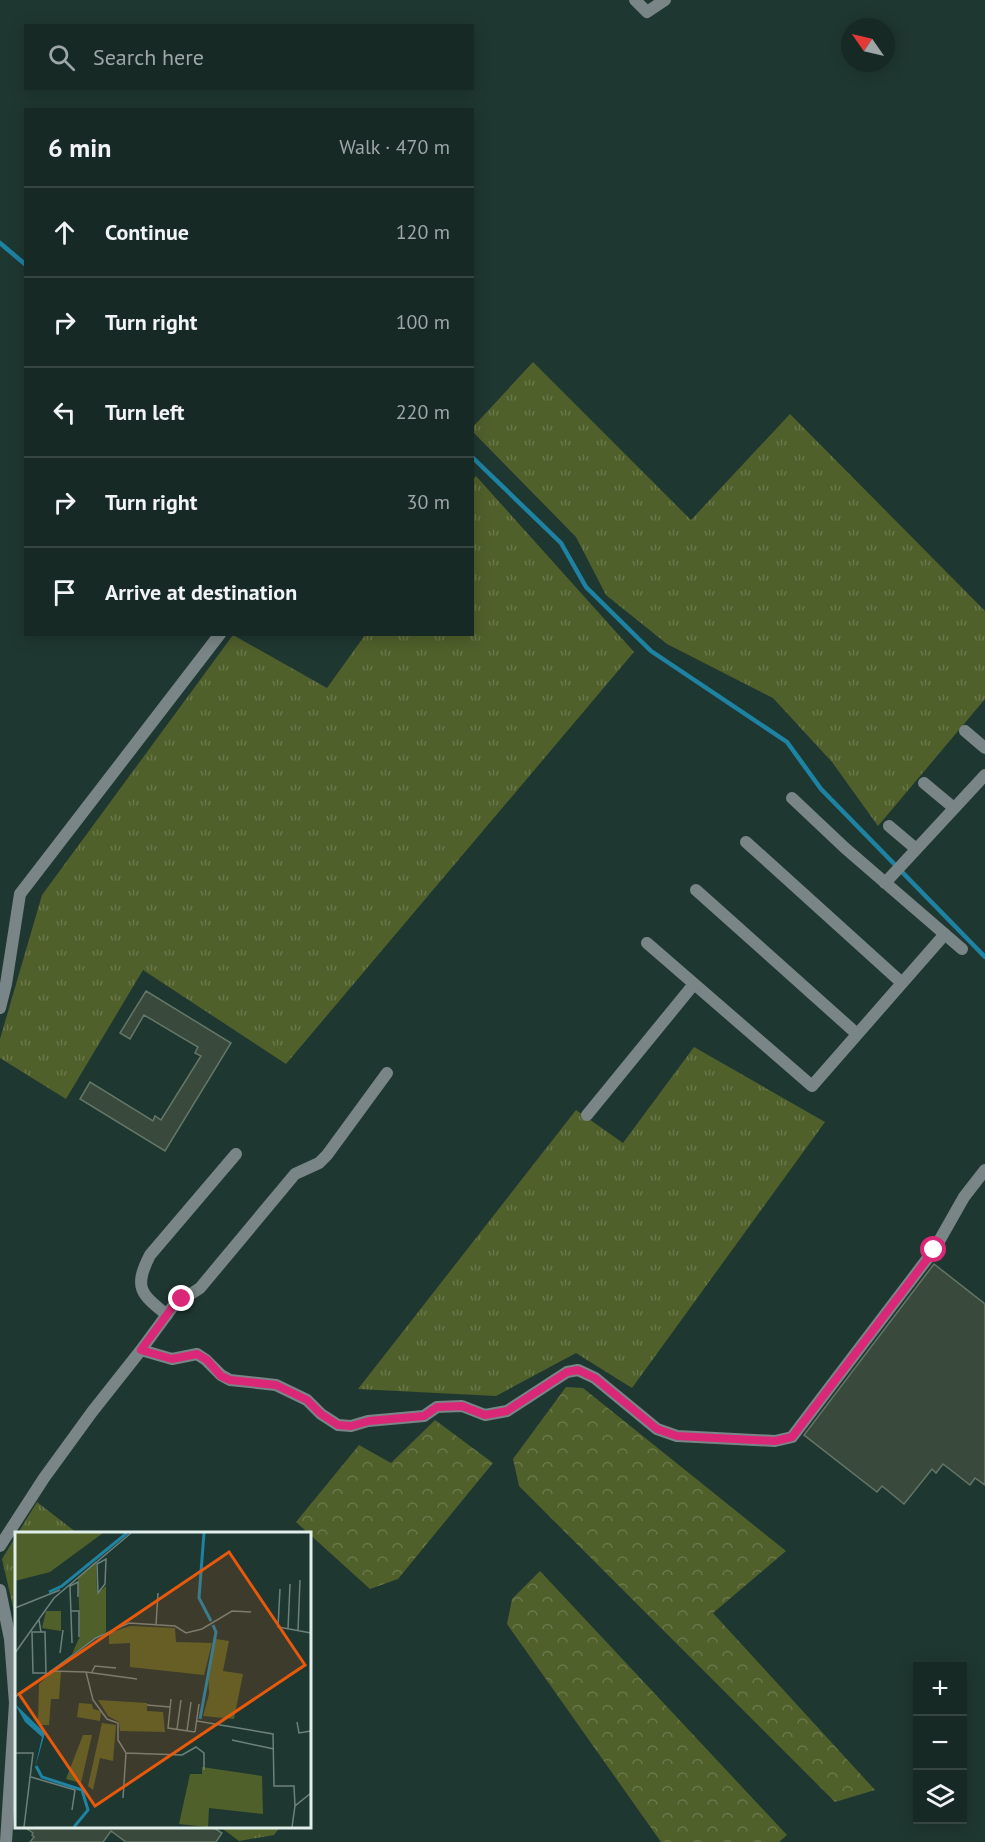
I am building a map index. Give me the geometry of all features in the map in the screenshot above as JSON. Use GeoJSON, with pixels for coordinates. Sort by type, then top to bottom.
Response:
{"type":"FeatureCollection","features":[{"type":"Feature","properties":{"kind":"street"},"geometry":{"type":"LineString","coordinates":[[635,0],[647,12],[665,0]]}},
{"type":"Feature","properties":{"kind":"street"},"geometry":{"type":"LineString","coordinates":[[0,1008],[20,894],[218,636]]}},
{"type":"Feature","properties":{"kind":"street"},"geometry":{"type":"LineString","coordinates":[[965,731],[985,748]]}},
{"type":"Feature","properties":{"kind":"street"},"geometry":{"type":"LineString","coordinates":[[885,883],[985,775]]}},
{"type":"Feature","properties":{"kind":"street"},"geometry":{"type":"LineString","coordinates":[[924,783],[954,808]]}},
{"type":"Feature","properties":{"kind":"street"},"geometry":{"type":"LineString","coordinates":[[792,798],[962,949]]}},
{"type":"Feature","properties":{"kind":"street"},"geometry":{"type":"LineString","coordinates":[[889,826],[915,848]]}},
{"type":"Feature","properties":{"kind":"street"},"geometry":{"type":"LineString","coordinates":[[746,842],[902,983]]}},
{"type":"Feature","properties":{"kind":"street"},"geometry":{"type":"LineString","coordinates":[[696,890],[857,1034]]}},
{"type":"Feature","properties":{"kind":"street"},"geometry":{"type":"LineString","coordinates":[[647,943],[812,1086],[945,934]]}},
{"type":"Feature","properties":{"kind":"street"},"geometry":{"type":"LineString","coordinates":[[587,1115],[694,984]]}},
{"type":"Feature","properties":{"kind":"street"},"geometry":{"type":"LineString","coordinates":[[0,1546],[44,1478],[174,1305],[200,1288],[295,1174],[319,1162],[327,1155],[387,1073]]}},
{"type":"Feature","properties":{"kind":"street"},"geometry":{"type":"LineString","coordinates":[[167,1315],[145,1298],[141,1287],[142,1270],[150,1255],[236,1154]]}},
{"type":"Feature","properties":{"kind":"street"},"geometry":{"type":"LineString","coordinates":[[141,1350],[172,1359],[197,1354],[207,1360],[221,1376],[230,1380],[276,1385],[293,1392],[307,1400],[321,1414],[338,1425],[351,1426],[369,1421],[424,1416],[437,1407],[462,1406],[485,1415],[507,1411],[567,1372],[578,1370],[595,1378],[657,1429],[677,1436],[775,1441],[792,1437],[934,1250],[964,1197],[985,1170]]}},
{"type":"Feature","properties":{"kind":"street"},"geometry":{"type":"LineString","coordinates":[[0,1590],[10,1639],[15,1703],[6,1842]]}},
{"type":"Feature","properties":{"kind":"green space"},"geometry":{"type":"Polygon","coordinates":[[[533,362],[691,520],[790,414],[985,611],[985,699],[878,826],[832,762],[773,698],[667,644],[606,595],[576,537],[474,433],[474,426],[533,362]]]}},
{"type":"Feature","properties":{"kind":"green space"},"geometry":{"type":"Polygon","coordinates":[[[476,476],[634,652],[286,1064],[143,970],[66,1099],[0,1058],[0,1039],[42,895],[232,636],[327,688],[364,636],[474,636],[474,478],[476,476]]]}},
{"type":"Feature","properties":{"kind":"green space"},"geometry":{"type":"Polygon","coordinates":[[[694,1047],[825,1122],[632,1388],[576,1353],[496,1396],[358,1389],[576,1110],[623,1143],[694,1047]]]}},
{"type":"Feature","properties":{"kind":"green space"},"geometry":{"type":"Polygon","coordinates":[[[566,1387],[583,1388],[786,1551],[713,1613],[875,1790],[835,1802],[519,1486],[513,1459],[566,1387]]]}},
{"type":"Feature","properties":{"kind":"green space"},"geometry":{"type":"Polygon","coordinates":[[[435,1420],[493,1463],[398,1579],[370,1589],[310,1535],[310,1532],[296,1522],[359,1445],[391,1463],[435,1420]]]}},
{"type":"Feature","properties":{"kind":"green space"},"geometry":{"type":"Polygon","coordinates":[[[37,1502],[76,1532],[19,1532],[37,1502]]]}},
{"type":"Feature","properties":{"kind":"green space"},"geometry":{"type":"Polygon","coordinates":[[[15,1538],[15,1616],[2,1559],[15,1538]]]}},
{"type":"Feature","properties":{"kind":"green space"},"geometry":{"type":"Polygon","coordinates":[[[540,1571],[787,1835],[779,1842],[661,1842],[507,1624],[512,1599],[540,1571]]]}},
{"type":"Feature","properties":{"kind":"green space"},"geometry":{"type":"Polygon","coordinates":[[[220,1827],[280,1827],[274,1835],[239,1841],[220,1827]]]}},
{"type":"Feature","properties":{"kind":"building"},"geometry":{"type":"Polygon","coordinates":[[[146,991],[231,1043],[165,1151],[80,1099],[90,1082],[153,1121],[155,1116],[161,1120],[201,1056],[195,1053],[198,1047],[144,1015],[130,1039],[120,1033],[146,991]]]}},
{"type":"Feature","properties":{"kind":"building"},"geometry":{"type":"Polygon","coordinates":[[[934,1264],[985,1304],[985,1485],[975,1478],[970,1485],[943,1464],[936,1473],[932,1469],[904,1504],[882,1486],[877,1492],[804,1435],[934,1264]]]}},
{"type":"Feature","properties":{"kind":"building"},"geometry":{"type":"Polygon","coordinates":[[[24,1827],[213,1827],[222,1833],[216,1842],[126,1842],[111,1831],[103,1842],[30,1842],[34,1837],[33,1833],[24,1827]]]}},
{"type":"Feature","properties":{"kind":"waterway"},"geometry":{"type":"LineString","coordinates":[[0,243],[24,263]]}},
{"type":"Feature","properties":{"kind":"waterway"},"geometry":{"type":"LineString","coordinates":[[474,459],[561,543],[586,587],[651,651],[787,742],[821,789],[985,957]]}},
{"type":"Feature","properties":{"kind":"route"},"geometry":{"type":"LineString","coordinates":[[182,1299],[174,1305],[141,1350],[172,1359],[197,1354],[207,1360],[221,1376],[230,1380],[276,1385],[293,1392],[307,1400],[321,1414],[338,1425],[351,1426],[369,1421],[424,1416],[437,1407],[462,1406],[485,1415],[507,1411],[567,1372],[578,1370],[595,1378],[657,1429],[677,1436],[775,1441],[792,1437],[934,1250]]}}]}
